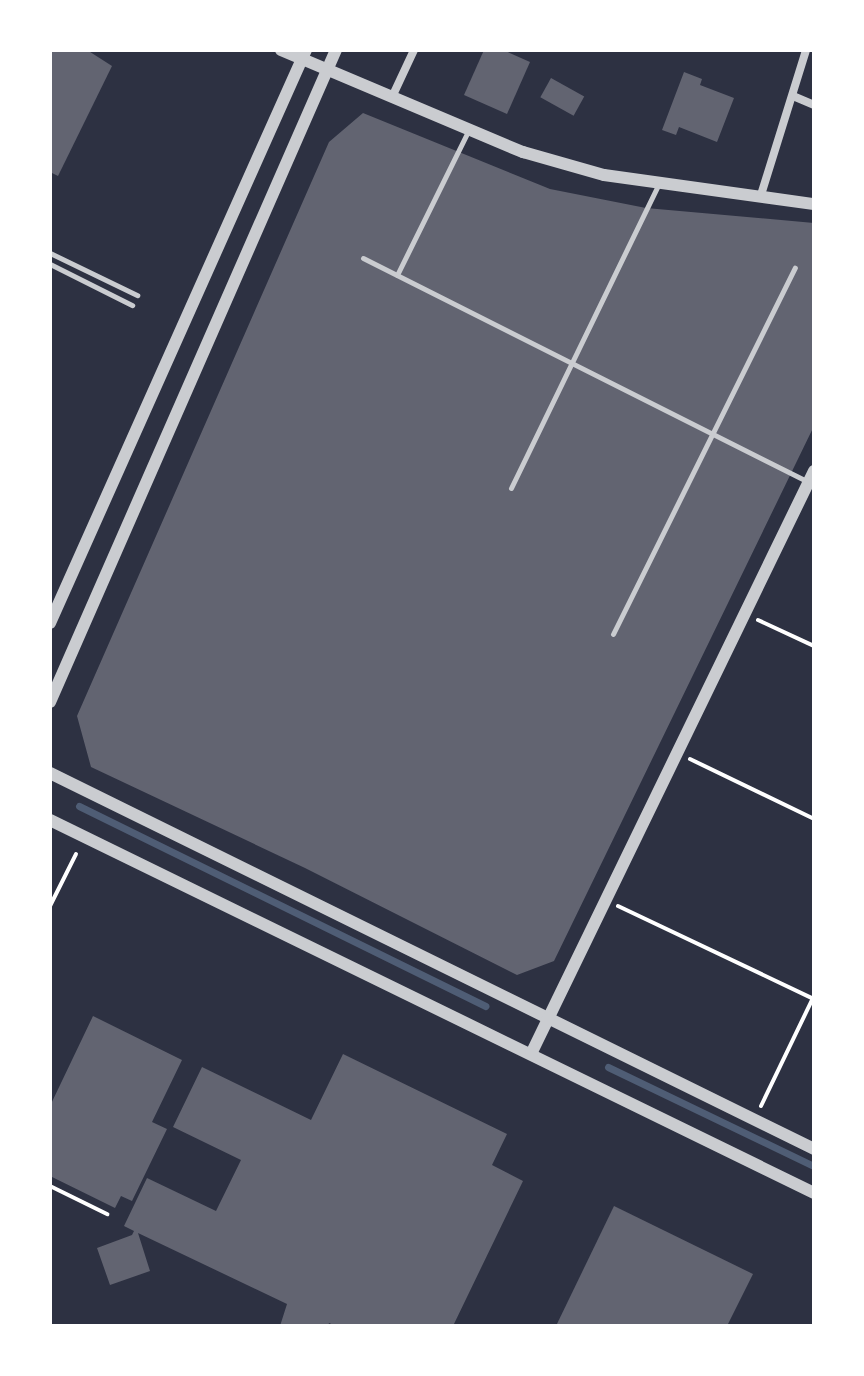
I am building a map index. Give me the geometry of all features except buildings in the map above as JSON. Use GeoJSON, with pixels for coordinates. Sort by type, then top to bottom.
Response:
{"type":"FeatureCollection","features":[{"type":"Feature","properties":{"kind":"street"},"geometry":{"type":"LineString","coordinates":[[281,50],[304,55],[523,152],[604,175],[814,204]]}},
{"type":"Feature","properties":{"kind":"street"},"geometry":{"type":"LineString","coordinates":[[50,702],[336,50]]}},
{"type":"Feature","properties":{"kind":"street"},"geometry":{"type":"LineString","coordinates":[[393,95],[414,50]]}},
{"type":"Feature","properties":{"kind":"street"},"geometry":{"type":"LineString","coordinates":[[760,198],[806,50]]}},
{"type":"Feature","properties":{"kind":"street"},"geometry":{"type":"LineString","coordinates":[[50,623],[304,55]]}},
{"type":"Feature","properties":{"kind":"street"},"geometry":{"type":"LineString","coordinates":[[793,96],[814,105]]}},
{"type":"Feature","properties":{"kind":"street"},"geometry":{"type":"LineString","coordinates":[[531,1054],[811,476]]}},
{"type":"Feature","properties":{"kind":"street"},"geometry":{"type":"LineString","coordinates":[[50,773],[814,1149]]}},
{"type":"Feature","properties":{"kind":"street"},"geometry":{"type":"LineString","coordinates":[[50,820],[814,1193]]}},
{"type":"Feature","properties":{"kind":"lane"},"geometry":{"type":"LineString","coordinates":[[397,275],[469,129]]}},
{"type":"Feature","properties":{"kind":"lane"},"geometry":{"type":"LineString","coordinates":[[511,488],[659,183]]}},
{"type":"Feature","properties":{"kind":"lane"},"geometry":{"type":"LineString","coordinates":[[50,253],[137,295]]}},
{"type":"Feature","properties":{"kind":"lane"},"geometry":{"type":"LineString","coordinates":[[363,258],[715,434],[811,476]]}},
{"type":"Feature","properties":{"kind":"lane"},"geometry":{"type":"LineString","coordinates":[[50,264],[132,305]]}},
{"type":"Feature","properties":{"kind":"lane"},"geometry":{"type":"LineString","coordinates":[[613,634],[795,268]]}},
{"type":"Feature","properties":{"kind":"path"},"geometry":{"type":"LineString","coordinates":[[744,613],[814,646]]}},
{"type":"Feature","properties":{"kind":"path"},"geometry":{"type":"LineString","coordinates":[[676,753],[814,819]]}},
{"type":"Feature","properties":{"kind":"path"},"geometry":{"type":"LineString","coordinates":[[50,906],[76,854]]}},
{"type":"Feature","properties":{"kind":"path"},"geometry":{"type":"LineString","coordinates":[[605,900],[814,998],[755,1120]]}},
{"type":"Feature","properties":{"kind":"path"},"geometry":{"type":"LineString","coordinates":[[50,1186],[107,1214]]}},
{"type":"Feature","properties":{"kind":"waterway"},"geometry":{"type":"LineString","coordinates":[[79,806],[486,1006]]}},
{"type":"Feature","properties":{"kind":"waterway"},"geometry":{"type":"LineString","coordinates":[[608,1067],[814,1166]]}}]}
